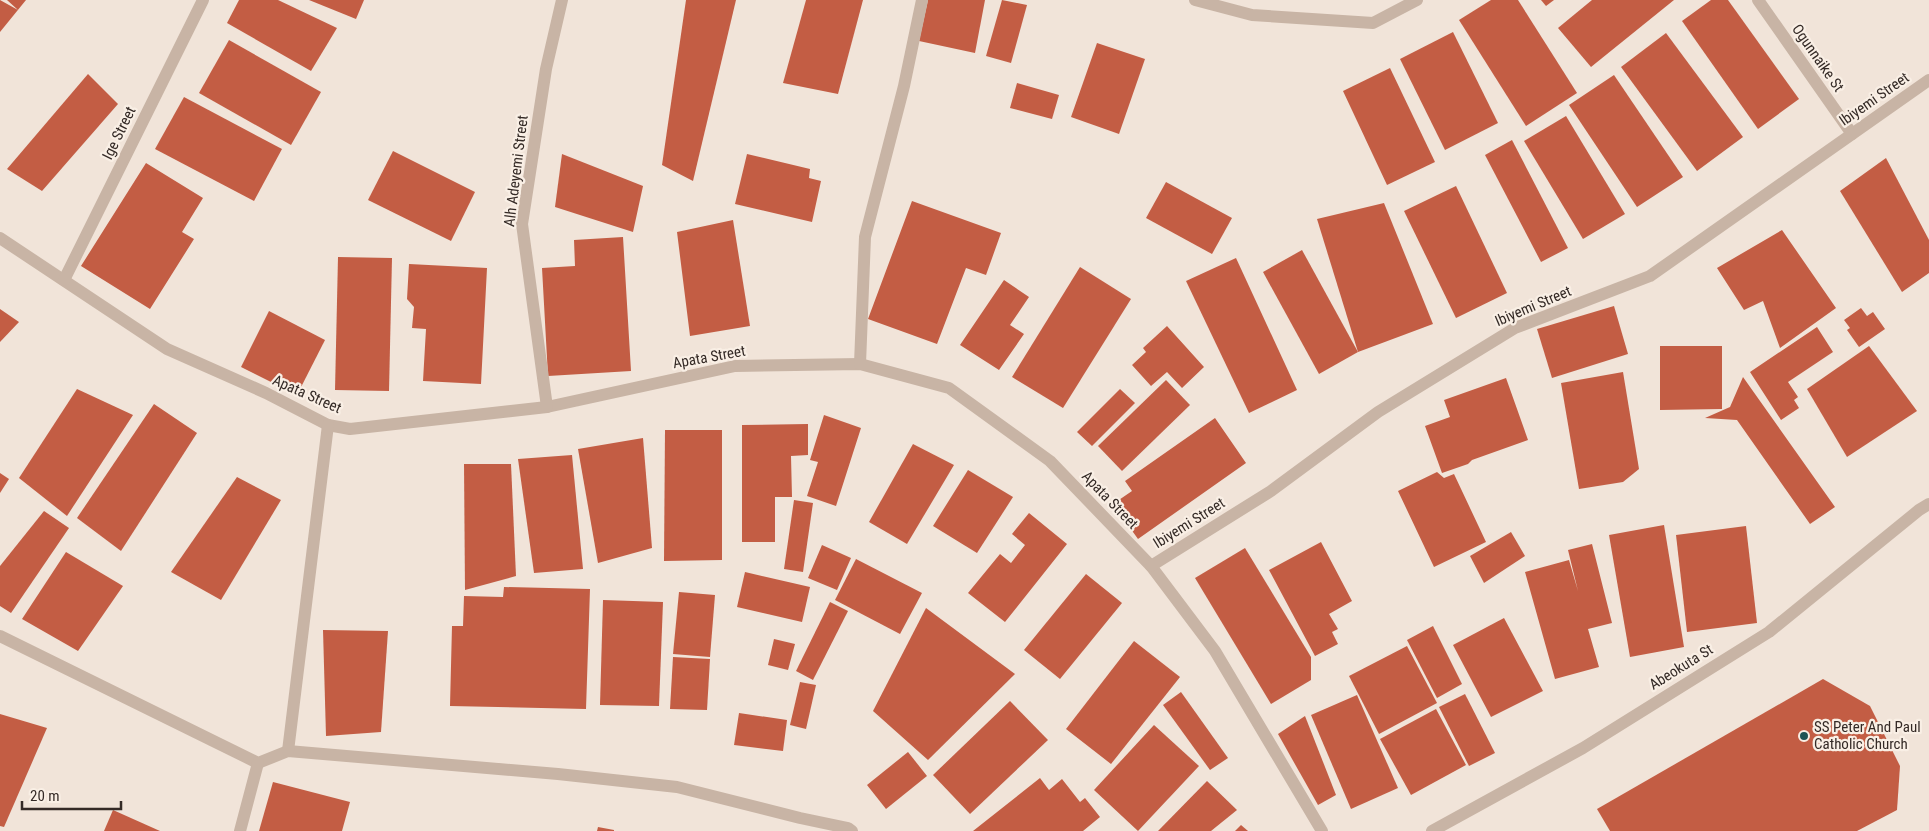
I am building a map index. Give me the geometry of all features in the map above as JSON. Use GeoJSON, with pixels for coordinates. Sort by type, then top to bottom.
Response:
{"type":"FeatureCollection","features":[{"type":"Feature","properties":{"kind":"street","name":"Ige Street"},"geometry":{"type":"LineString","coordinates":[[64,280],[203,0]]}},
{"type":"Feature","properties":{"kind":"street","name":"Alh Adeyemi Street"},"geometry":{"type":"LineString","coordinates":[[547,407],[522,224],[546,69],[562,0]]}},
{"type":"Feature","properties":{"kind":"street"},"geometry":{"type":"LineString","coordinates":[[860,364],[865,237],[904,86],[922,0]]}},
{"type":"Feature","properties":{"kind":"street"},"geometry":{"type":"LineString","coordinates":[[1195,0],[1252,15],[1373,23],[1417,0]]}},
{"type":"Feature","properties":{"kind":"street","name":"Ogunnaike St"},"geometry":{"type":"LineString","coordinates":[[1758,0],[1852,134]]}},
{"type":"Feature","properties":{"kind":"street","name":"Ibiyemi Street"},"geometry":{"type":"LineString","coordinates":[[1151,566],[1271,491],[1378,412],[1515,328],[1650,276],[1929,80]]}},
{"type":"Feature","properties":{"kind":"street","name":"Apata Street"},"geometry":{"type":"LineString","coordinates":[[0,238],[167,349],[266,393],[328,425],[350,429],[547,407],[735,366],[860,364],[949,388],[1050,461],[1151,566],[1215,651],[1322,831]]}},
{"type":"Feature","properties":{"kind":"street"},"geometry":{"type":"LineString","coordinates":[[288,752],[328,425]]}},
{"type":"Feature","properties":{"kind":"street","name":"Abeokuta St"},"geometry":{"type":"LineString","coordinates":[[1432,831],[1583,748],[1769,632],[1919,510],[1929,504]]}},
{"type":"Feature","properties":{"kind":"street"},"geometry":{"type":"LineString","coordinates":[[0,636],[258,763],[288,752],[548,773],[677,787],[848,828],[852,831]]}},
{"type":"Feature","properties":{"kind":"street"},"geometry":{"type":"LineString","coordinates":[[240,831],[258,763]]}},
{"type":"Feature","properties":{"kind":"building"},"geometry":{"type":"Polygon","coordinates":[[[0,0],[18,10],[0,32],[0,0]]]}},
{"type":"Feature","properties":{"kind":"building"},"geometry":{"type":"Polygon","coordinates":[[[7,0],[26,0],[18,10],[7,0]]]}},
{"type":"Feature","properties":{"kind":"building"},"geometry":{"type":"Polygon","coordinates":[[[239,0],[278,0],[337,28],[311,71],[227,23],[239,0]]]}},
{"type":"Feature","properties":{"kind":"building"},"geometry":{"type":"Polygon","coordinates":[[[309,0],[364,0],[356,19],[309,0]]]}},
{"type":"Feature","properties":{"kind":"building"},"geometry":{"type":"Polygon","coordinates":[[[686,0],[736,0],[693,181],[662,165],[686,0]]]}},
{"type":"Feature","properties":{"kind":"building"},"geometry":{"type":"Polygon","coordinates":[[[806,0],[863,0],[838,94],[783,83],[806,0]]]}},
{"type":"Feature","properties":{"kind":"building"},"geometry":{"type":"Polygon","coordinates":[[[928,0],[985,0],[975,53],[919,41],[928,0]]]}},
{"type":"Feature","properties":{"kind":"building"},"geometry":{"type":"Polygon","coordinates":[[[1002,0],[1027,5],[1011,63],[986,56],[1002,0]]]}},
{"type":"Feature","properties":{"kind":"building"},"geometry":{"type":"Polygon","coordinates":[[[1491,0],[1518,0],[1577,93],[1526,126],[1459,20],[1491,0]]]}},
{"type":"Feature","properties":{"kind":"building"},"geometry":{"type":"Polygon","coordinates":[[[1541,0],[1554,0],[1546,6],[1541,0]]]}},
{"type":"Feature","properties":{"kind":"building"},"geometry":{"type":"Polygon","coordinates":[[[1592,0],[1674,0],[1591,67],[1558,28],[1592,0]]]}},
{"type":"Feature","properties":{"kind":"building"},"geometry":{"type":"Polygon","coordinates":[[[1711,0],[1728,0],[1799,99],[1758,129],[1682,21],[1711,0]]]}},
{"type":"Feature","properties":{"kind":"building"},"geometry":{"type":"Polygon","coordinates":[[[1453,32],[1498,123],[1445,150],[1400,59],[1453,32]]]}},
{"type":"Feature","properties":{"kind":"building"},"geometry":{"type":"Polygon","coordinates":[[[1666,33],[1743,137],[1697,171],[1621,67],[1666,33]]]}},
{"type":"Feature","properties":{"kind":"building"},"geometry":{"type":"Polygon","coordinates":[[[229,40],[321,92],[291,145],[199,93],[229,40]]]}},
{"type":"Feature","properties":{"kind":"building"},"geometry":{"type":"Polygon","coordinates":[[[1097,43],[1145,59],[1119,134],[1071,117],[1097,43]]]}},
{"type":"Feature","properties":{"kind":"building"},"geometry":{"type":"Polygon","coordinates":[[[1390,68],[1435,162],[1387,185],[1343,91],[1390,68]]]}},
{"type":"Feature","properties":{"kind":"building"},"geometry":{"type":"Polygon","coordinates":[[[88,74],[118,104],[42,191],[7,169],[88,74]]]}},
{"type":"Feature","properties":{"kind":"building"},"geometry":{"type":"Polygon","coordinates":[[[1614,75],[1683,177],[1637,207],[1569,105],[1614,75]]]}},
{"type":"Feature","properties":{"kind":"building"},"geometry":{"type":"Polygon","coordinates":[[[1017,83],[1059,95],[1052,119],[1010,108],[1017,83]]]}},
{"type":"Feature","properties":{"kind":"building"},"geometry":{"type":"Polygon","coordinates":[[[184,97],[282,149],[254,201],[155,149],[184,97]]]}},
{"type":"Feature","properties":{"kind":"building"},"geometry":{"type":"Polygon","coordinates":[[[1566,116],[1625,214],[1583,239],[1524,141],[1566,116]]]}},
{"type":"Feature","properties":{"kind":"building"},"geometry":{"type":"Polygon","coordinates":[[[1512,140],[1568,248],[1541,262],[1485,155],[1512,140]]]}},
{"type":"Feature","properties":{"kind":"building"},"geometry":{"type":"Polygon","coordinates":[[[393,151],[475,192],[451,241],[368,200],[393,151]]]}},
{"type":"Feature","properties":{"kind":"building"},"geometry":{"type":"Polygon","coordinates":[[[562,154],[643,186],[633,232],[555,207],[562,154]]]}},
{"type":"Feature","properties":{"kind":"building"},"geometry":{"type":"Polygon","coordinates":[[[747,154],[810,169],[809,178],[821,181],[812,222],[735,204],[747,154]]]}},
{"type":"Feature","properties":{"kind":"building"},"geometry":{"type":"Polygon","coordinates":[[[1886,158],[1929,240],[1929,273],[1902,292],[1840,191],[1886,158]]]}},
{"type":"Feature","properties":{"kind":"building"},"geometry":{"type":"Polygon","coordinates":[[[146,163],[203,198],[182,232],[194,239],[150,309],[81,266],[146,163]]]}},
{"type":"Feature","properties":{"kind":"building"},"geometry":{"type":"Polygon","coordinates":[[[1166,182],[1232,218],[1212,254],[1146,218],[1166,182]]]}},
{"type":"Feature","properties":{"kind":"building"},"geometry":{"type":"Polygon","coordinates":[[[1456,186],[1507,293],[1456,318],[1404,211],[1456,186]]]}},
{"type":"Feature","properties":{"kind":"building"},"geometry":{"type":"Polygon","coordinates":[[[912,201],[1001,233],[986,275],[966,268],[937,344],[868,319],[912,201]]]}},
{"type":"Feature","properties":{"kind":"building"},"geometry":{"type":"Polygon","coordinates":[[[1384,203],[1433,324],[1358,352],[1317,219],[1384,203]]]}},
{"type":"Feature","properties":{"kind":"building"},"geometry":{"type":"Polygon","coordinates":[[[733,220],[750,326],[690,336],[677,232],[733,220]]]}},
{"type":"Feature","properties":{"kind":"building"},"geometry":{"type":"Polygon","coordinates":[[[1782,230],[1836,308],[1780,348],[1763,301],[1744,310],[1717,268],[1782,230]]]}},
{"type":"Feature","properties":{"kind":"building"},"geometry":{"type":"Polygon","coordinates":[[[623,237],[631,371],[548,376],[542,268],[575,266],[574,240],[623,237]]]}},
{"type":"Feature","properties":{"kind":"building"},"geometry":{"type":"Polygon","coordinates":[[[1302,250],[1358,352],[1319,374],[1263,272],[1302,250]]]}},
{"type":"Feature","properties":{"kind":"building"},"geometry":{"type":"Polygon","coordinates":[[[338,257],[392,258],[389,391],[335,390],[338,257]]]}},
{"type":"Feature","properties":{"kind":"building"},"geometry":{"type":"Polygon","coordinates":[[[1236,258],[1297,390],[1249,413],[1186,281],[1236,258]]]}},
{"type":"Feature","properties":{"kind":"building"},"geometry":{"type":"Polygon","coordinates":[[[409,264],[487,268],[481,384],[423,381],[426,329],[412,328],[414,307],[407,299],[409,264]]]}},
{"type":"Feature","properties":{"kind":"building"},"geometry":{"type":"Polygon","coordinates":[[[1080,267],[1131,299],[1063,408],[1012,377],[1080,267]]]}},
{"type":"Feature","properties":{"kind":"building"},"geometry":{"type":"Polygon","coordinates":[[[1004,280],[1029,297],[1010,325],[1024,334],[999,370],[960,345],[1004,280]]]}},
{"type":"Feature","properties":{"kind":"building"},"geometry":{"type":"Polygon","coordinates":[[[1614,306],[1628,354],[1552,378],[1537,329],[1614,306]]]}},
{"type":"Feature","properties":{"kind":"building"},"geometry":{"type":"Polygon","coordinates":[[[1861,308],[1867,316],[1873,312],[1885,329],[1859,347],[1847,330],[1850,328],[1844,320],[1861,308]]]}},
{"type":"Feature","properties":{"kind":"building"},"geometry":{"type":"Polygon","coordinates":[[[0,309],[19,322],[0,342],[0,309]]]}},
{"type":"Feature","properties":{"kind":"building"},"geometry":{"type":"Polygon","coordinates":[[[269,311],[325,340],[297,395],[241,367],[269,311]]]}},
{"type":"Feature","properties":{"kind":"building"},"geometry":{"type":"Polygon","coordinates":[[[1167,326],[1204,367],[1182,388],[1167,372],[1151,386],[1132,365],[1146,352],[1143,348],[1167,326]]]}},
{"type":"Feature","properties":{"kind":"building"},"geometry":{"type":"Polygon","coordinates":[[[1817,327],[1833,352],[1788,382],[1798,397],[1794,400],[1799,408],[1781,420],[1750,372],[1817,327]]]}},
{"type":"Feature","properties":{"kind":"building"},"geometry":{"type":"Polygon","coordinates":[[[1660,346],[1722,346],[1722,409],[1660,410],[1660,346]]]}},
{"type":"Feature","properties":{"kind":"building"},"geometry":{"type":"Polygon","coordinates":[[[1869,346],[1917,411],[1847,457],[1807,389],[1869,346]]]}},
{"type":"Feature","properties":{"kind":"building"},"geometry":{"type":"Polygon","coordinates":[[[1623,372],[1639,469],[1623,482],[1579,489],[1561,383],[1623,372]]]}},
{"type":"Feature","properties":{"kind":"building"},"geometry":{"type":"Polygon","coordinates":[[[1743,377],[1835,507],[1810,524],[1737,420],[1705,418],[1730,407],[1743,377]]]}},
{"type":"Feature","properties":{"kind":"building"},"geometry":{"type":"Polygon","coordinates":[[[1506,378],[1528,440],[1442,473],[1425,426],[1450,417],[1444,400],[1506,378]]]}},
{"type":"Feature","properties":{"kind":"building"},"geometry":{"type":"Polygon","coordinates":[[[1166,380],[1190,405],[1122,471],[1098,446],[1166,380]]]}},
{"type":"Feature","properties":{"kind":"building"},"geometry":{"type":"Polygon","coordinates":[[[77,389],[133,415],[67,516],[19,478],[77,389]]]}},
{"type":"Feature","properties":{"kind":"building"},"geometry":{"type":"Polygon","coordinates":[[[1120,389],[1135,403],[1092,446],[1077,432],[1120,389]]]}},
{"type":"Feature","properties":{"kind":"building"},"geometry":{"type":"Polygon","coordinates":[[[154,404],[197,433],[121,551],[77,518],[154,404]]]}},
{"type":"Feature","properties":{"kind":"building"},"geometry":{"type":"Polygon","coordinates":[[[824,415],[861,428],[836,506],[807,496],[818,462],[810,460],[824,415]]]}},
{"type":"Feature","properties":{"kind":"building"},"geometry":{"type":"Polygon","coordinates":[[[1215,418],[1246,463],[1138,539],[1113,504],[1132,491],[1125,481],[1215,418]]]}},
{"type":"Feature","properties":{"kind":"building"},"geometry":{"type":"Polygon","coordinates":[[[808,424],[808,455],[791,456],[792,497],[775,497],[775,542],[742,542],[742,425],[808,424]]]}},
{"type":"Feature","properties":{"kind":"building"},"geometry":{"type":"Polygon","coordinates":[[[665,430],[722,430],[722,560],[664,561],[665,430]]]}},
{"type":"Feature","properties":{"kind":"building"},"geometry":{"type":"Polygon","coordinates":[[[643,438],[652,548],[598,563],[578,449],[643,438]]]}},
{"type":"Feature","properties":{"kind":"building"},"geometry":{"type":"Polygon","coordinates":[[[913,444],[954,465],[907,544],[869,522],[913,444]]]}},
{"type":"Feature","properties":{"kind":"building"},"geometry":{"type":"Polygon","coordinates":[[[572,455],[583,569],[534,573],[518,459],[572,455]]]}},
{"type":"Feature","properties":{"kind":"building"},"geometry":{"type":"Polygon","coordinates":[[[464,464],[511,464],[516,576],[465,590],[464,464]]]}},
{"type":"Feature","properties":{"kind":"building"},"geometry":{"type":"Polygon","coordinates":[[[968,470],[1013,497],[977,553],[933,526],[968,470]]]}},
{"type":"Feature","properties":{"kind":"building"},"geometry":{"type":"Polygon","coordinates":[[[1437,472],[1444,478],[1454,474],[1486,542],[1434,567],[1398,491],[1437,472]]]}},
{"type":"Feature","properties":{"kind":"building"},"geometry":{"type":"Polygon","coordinates":[[[0,473],[9,479],[0,493],[0,473]]]}},
{"type":"Feature","properties":{"kind":"building"},"geometry":{"type":"Polygon","coordinates":[[[237,477],[281,500],[221,600],[171,572],[237,477]]]}},
{"type":"Feature","properties":{"kind":"building"},"geometry":{"type":"Polygon","coordinates":[[[794,500],[813,503],[803,572],[784,569],[794,500]]]}},
{"type":"Feature","properties":{"kind":"building"},"geometry":{"type":"Polygon","coordinates":[[[44,511],[69,528],[11,613],[0,606],[0,566],[44,511]]]}},
{"type":"Feature","properties":{"kind":"building"},"geometry":{"type":"Polygon","coordinates":[[[1029,513],[1067,544],[1005,622],[968,593],[1000,554],[1011,563],[1025,545],[1012,534],[1029,513]]]}},
{"type":"Feature","properties":{"kind":"building"},"geometry":{"type":"Polygon","coordinates":[[[1664,525],[1684,647],[1630,657],[1609,535],[1664,525]]]}},
{"type":"Feature","properties":{"kind":"building"},"geometry":{"type":"Polygon","coordinates":[[[1746,526],[1757,623],[1687,632],[1676,535],[1746,526]]]}},
{"type":"Feature","properties":{"kind":"building"},"geometry":{"type":"Polygon","coordinates":[[[1511,532],[1525,556],[1484,583],[1470,556],[1511,532]]]}},
{"type":"Feature","properties":{"kind":"building"},"geometry":{"type":"Polygon","coordinates":[[[1321,542],[1352,601],[1329,614],[1338,629],[1332,632],[1338,644],[1315,656],[1269,570],[1321,542]]]}},
{"type":"Feature","properties":{"kind":"building"},"geometry":{"type":"Polygon","coordinates":[[[1592,544],[1612,623],[1588,629],[1599,667],[1555,679],[1525,572],[1569,560],[1578,591],[1568,550],[1592,544]]]}},
{"type":"Feature","properties":{"kind":"building"},"geometry":{"type":"Polygon","coordinates":[[[822,545],[851,558],[837,590],[808,578],[822,545]]]}},
{"type":"Feature","properties":{"kind":"building"},"geometry":{"type":"Polygon","coordinates":[[[1245,548],[1311,657],[1311,680],[1271,704],[1195,578],[1245,548]]]}},
{"type":"Feature","properties":{"kind":"building"},"geometry":{"type":"Polygon","coordinates":[[[66,552],[123,586],[78,651],[22,619],[66,552]]]}},
{"type":"Feature","properties":{"kind":"building"},"geometry":{"type":"Polygon","coordinates":[[[856,559],[922,593],[900,634],[835,600],[856,559]]]}},
{"type":"Feature","properties":{"kind":"building"},"geometry":{"type":"Polygon","coordinates":[[[745,572],[810,587],[802,622],[737,607],[745,572]]]}},
{"type":"Feature","properties":{"kind":"building"},"geometry":{"type":"Polygon","coordinates":[[[1086,574],[1122,603],[1060,679],[1024,650],[1086,574]]]}},
{"type":"Feature","properties":{"kind":"building"},"geometry":{"type":"Polygon","coordinates":[[[504,587],[590,589],[586,709],[450,706],[452,626],[463,626],[464,596],[503,597],[504,587]]]}},
{"type":"Feature","properties":{"kind":"building"},"geometry":{"type":"Polygon","coordinates":[[[679,592],[715,595],[710,657],[673,654],[679,592]]]}},
{"type":"Feature","properties":{"kind":"building"},"geometry":{"type":"Polygon","coordinates":[[[603,600],[663,602],[659,706],[600,705],[603,600]]]}},
{"type":"Feature","properties":{"kind":"building"},"geometry":{"type":"Polygon","coordinates":[[[830,602],[848,611],[813,680],[796,671],[830,602]]]}},
{"type":"Feature","properties":{"kind":"building"},"geometry":{"type":"Polygon","coordinates":[[[926,608],[1015,674],[928,760],[873,711],[926,608]]]}},
{"type":"Feature","properties":{"kind":"building"},"geometry":{"type":"Polygon","coordinates":[[[1504,618],[1543,691],[1491,717],[1453,645],[1504,618]]]}},
{"type":"Feature","properties":{"kind":"building"},"geometry":{"type":"Polygon","coordinates":[[[1433,626],[1462,684],[1437,698],[1407,640],[1433,626]]]}},
{"type":"Feature","properties":{"kind":"building"},"geometry":{"type":"Polygon","coordinates":[[[323,630],[388,631],[381,732],[326,736],[323,630]]]}},
{"type":"Feature","properties":{"kind":"building"},"geometry":{"type":"Polygon","coordinates":[[[774,639],[795,644],[788,670],[768,665],[774,639]]]}},
{"type":"Feature","properties":{"kind":"building"},"geometry":{"type":"Polygon","coordinates":[[[1134,641],[1180,677],[1111,764],[1066,729],[1134,641]]]}},
{"type":"Feature","properties":{"kind":"building"},"geometry":{"type":"Polygon","coordinates":[[[1407,646],[1437,703],[1379,734],[1349,676],[1407,646]]]}},
{"type":"Feature","properties":{"kind":"building"},"geometry":{"type":"Polygon","coordinates":[[[673,657],[710,659],[707,710],[670,709],[673,657]]]}},
{"type":"Feature","properties":{"kind":"building","name":"SS Peter And Paul Catholic Church"},"geometry":{"type":"Polygon","coordinates":[[[1823,679],[1870,706],[1900,766],[1897,810],[1857,831],[1610,831],[1597,809],[1823,679]]]}},
{"type":"Feature","properties":{"kind":"building"},"geometry":{"type":"Polygon","coordinates":[[[800,682],[816,685],[806,729],[790,725],[800,682]]]}},
{"type":"Feature","properties":{"kind":"building"},"geometry":{"type":"Polygon","coordinates":[[[1181,692],[1228,758],[1210,770],[1163,705],[1181,692]]]}},
{"type":"Feature","properties":{"kind":"building"},"geometry":{"type":"Polygon","coordinates":[[[1465,694],[1495,753],[1469,766],[1439,707],[1465,694]]]}},
{"type":"Feature","properties":{"kind":"building"},"geometry":{"type":"Polygon","coordinates":[[[1357,695],[1398,788],[1351,809],[1311,715],[1357,695]]]}},
{"type":"Feature","properties":{"kind":"building"},"geometry":{"type":"Polygon","coordinates":[[[1010,701],[1048,740],[970,814],[933,775],[1010,701]]]}},
{"type":"Feature","properties":{"kind":"building"},"geometry":{"type":"Polygon","coordinates":[[[1436,709],[1466,765],[1411,795],[1380,739],[1436,709]]]}},
{"type":"Feature","properties":{"kind":"building"},"geometry":{"type":"Polygon","coordinates":[[[739,713],[787,720],[783,751],[734,745],[739,713]]]}},
{"type":"Feature","properties":{"kind":"building"},"geometry":{"type":"Polygon","coordinates":[[[0,714],[47,728],[4,827],[0,826],[0,714]]]}},
{"type":"Feature","properties":{"kind":"building"},"geometry":{"type":"Polygon","coordinates":[[[1305,716],[1336,795],[1318,805],[1278,734],[1305,716]]]}},
{"type":"Feature","properties":{"kind":"building"},"geometry":{"type":"Polygon","coordinates":[[[1154,725],[1199,766],[1138,831],[1094,790],[1154,725]]]}},
{"type":"Feature","properties":{"kind":"building"},"geometry":{"type":"Polygon","coordinates":[[[908,752],[927,776],[886,809],[867,785],[908,752]]]}},
{"type":"Feature","properties":{"kind":"building"},"geometry":{"type":"Polygon","coordinates":[[[1040,778],[1049,790],[1062,779],[1080,802],[1085,798],[1100,817],[1083,831],[973,831],[1040,778]]]}},
{"type":"Feature","properties":{"kind":"building"},"geometry":{"type":"Polygon","coordinates":[[[1207,781],[1237,810],[1211,831],[1158,831],[1207,781]]]}},
{"type":"Feature","properties":{"kind":"building"},"geometry":{"type":"Polygon","coordinates":[[[273,782],[350,802],[342,831],[259,831],[273,782]]]}},
{"type":"Feature","properties":{"kind":"building"},"geometry":{"type":"Polygon","coordinates":[[[113,810],[160,831],[104,831],[113,810]]]}},
{"type":"Feature","properties":{"kind":"building"},"geometry":{"type":"Polygon","coordinates":[[[1241,825],[1248,831],[1235,831],[1241,825]]]}},
{"type":"Feature","properties":{"kind":"building"},"geometry":{"type":"Polygon","coordinates":[[[598,827],[614,830],[614,831],[597,831],[598,827]]]}},
{"type":"Feature","properties":{"kind":"place","name":"SS Peter And Paul Catholic Church"},"geometry":{"type":"Point","coordinates":[1804,736]}}]}
